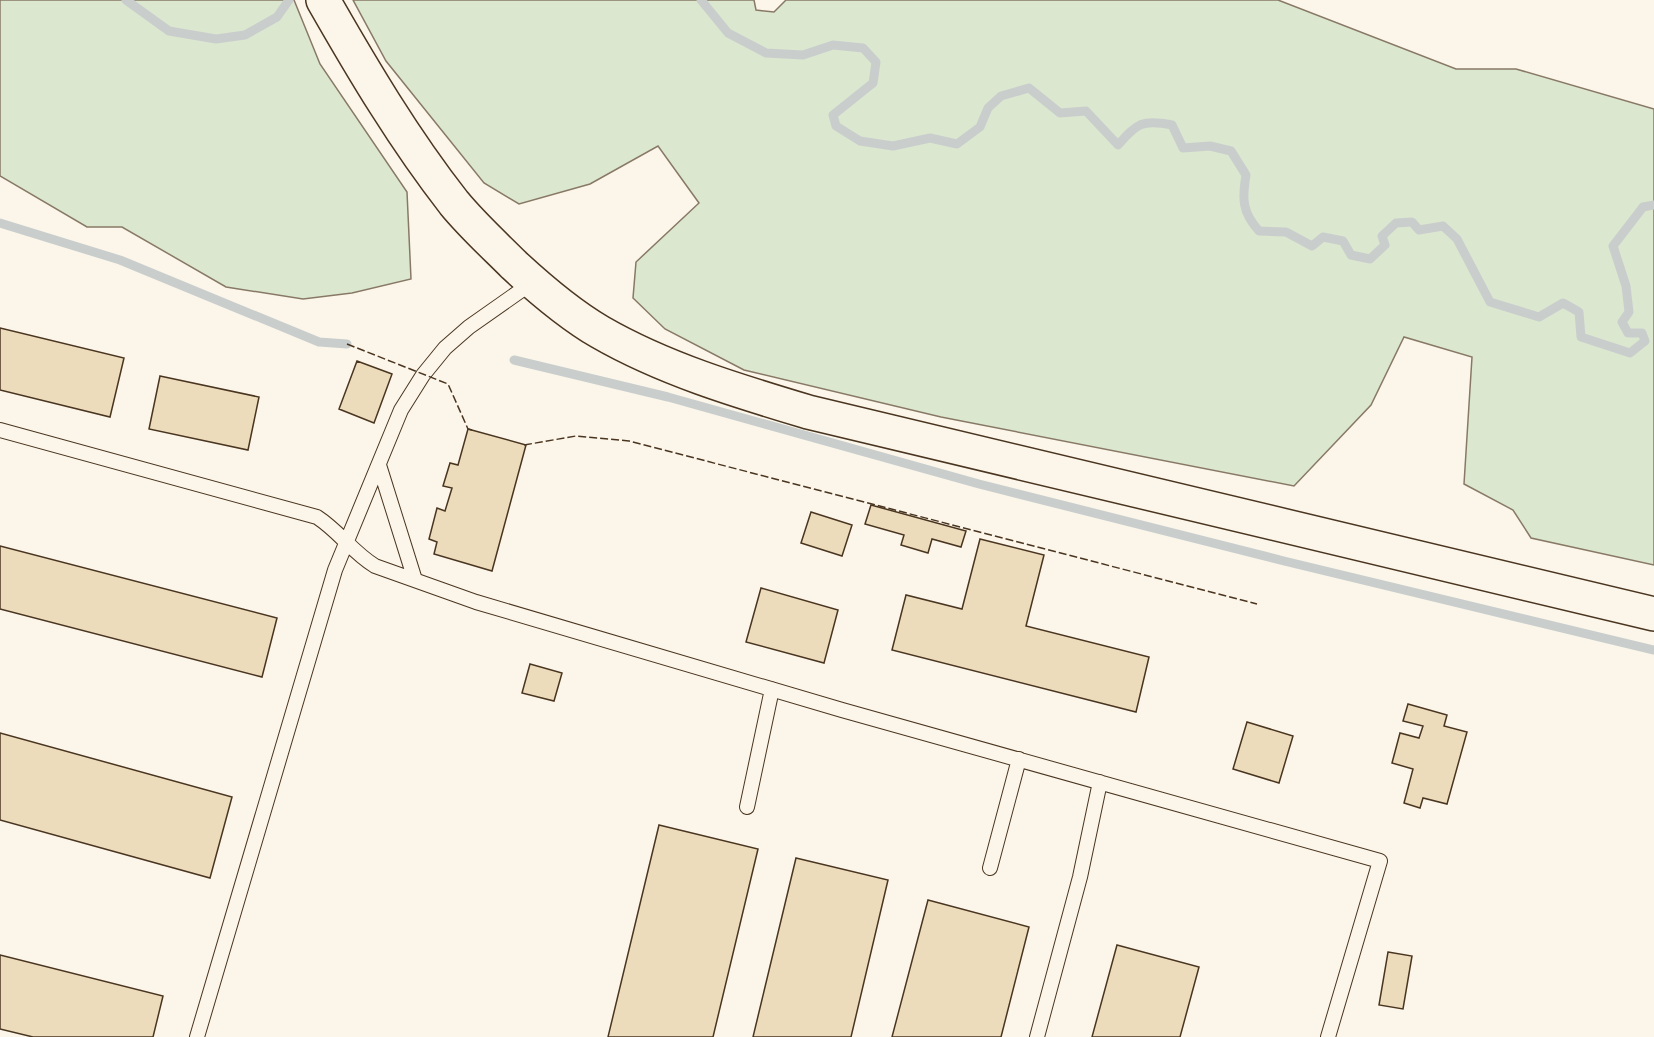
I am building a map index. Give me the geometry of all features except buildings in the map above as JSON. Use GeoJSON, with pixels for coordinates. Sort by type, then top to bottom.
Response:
{"type":"FeatureCollection","features":[{"type":"Feature","properties":{"kind":"street"},"geometry":{"type":"LineString","coordinates":[[323,0],[403,134],[455,204],[491,243],[567,310],[600,332],[662,362],[734,390],[808,412],[1654,614]]}},
{"type":"Feature","properties":{"kind":"lane"},"geometry":{"type":"LineString","coordinates":[[197,1037],[335,570],[401,410],[423,375],[445,348],[469,327],[533,282]]}},
{"type":"Feature","properties":{"kind":"lane"},"geometry":{"type":"LineString","coordinates":[[0,430],[318,517],[334,528],[362,558],[375,566],[476,602],[772,689],[1380,861],[1328,1037]]}},
{"type":"Feature","properties":{"kind":"lane"},"geometry":{"type":"LineString","coordinates":[[379,465],[415,580]]}},
{"type":"Feature","properties":{"kind":"lane"},"geometry":{"type":"LineString","coordinates":[[747,807],[772,689]]}},
{"type":"Feature","properties":{"kind":"lane"},"geometry":{"type":"LineString","coordinates":[[990,868],[1019,759]]}},
{"type":"Feature","properties":{"kind":"lane"},"geometry":{"type":"LineString","coordinates":[[1037,1037],[1080,877],[1100,782]]}},
{"type":"Feature","properties":{"kind":"green space"},"geometry":{"type":"Polygon","coordinates":[[[0,0],[294,0],[320,64],[407,192],[411,279],[352,293],[303,299],[226,287],[122,227],[87,227],[0,176],[0,0]]]}},
{"type":"Feature","properties":{"kind":"green space"},"geometry":{"type":"Polygon","coordinates":[[[353,0],[754,0],[756,10],[774,12],[786,0],[1278,0],[1456,69],[1516,69],[1654,109],[1654,565],[1531,538],[1513,510],[1464,484],[1472,357],[1404,337],[1371,405],[1294,486],[941,417],[744,370],[665,329],[633,298],[636,262],[699,203],[658,146],[590,184],[519,204],[484,183],[386,61],[353,0]]]}},
{"type":"Feature","properties":{"kind":"waterway"},"geometry":{"type":"LineString","coordinates":[[126,0],[169,31],[216,39],[245,35],[277,17],[289,0]]}},
{"type":"Feature","properties":{"kind":"waterway"},"geometry":{"type":"LineString","coordinates":[[701,0],[728,33],[766,53],[803,55],[833,45],[863,48],[876,62],[873,83],[833,115],[836,126],[860,141],[893,146],[930,138],[957,144],[980,127],[988,108],[1001,96],[1029,88],[1060,113],[1086,111],[1118,145],[1130,132],[1141,125],[1154,122],[1172,125],[1183,148],[1210,146],[1231,151],[1246,175],[1244,191],[1246,211],[1259,231],[1286,232],[1312,246],[1323,237],[1343,241],[1351,255],[1370,259],[1385,245],[1382,236],[1396,223],[1412,222],[1419,230],[1443,226],[1457,239],[1490,302],[1539,317],[1563,303],[1579,312],[1581,337],[1630,353],[1645,341],[1642,333],[1628,333],[1622,322],[1629,312],[1626,286],[1613,246],[1643,207],[1654,205]]}},
{"type":"Feature","properties":{"kind":"waterway"},"geometry":{"type":"LineString","coordinates":[[0,223],[120,260],[319,342],[347,344]]}},
{"type":"Feature","properties":{"kind":"waterway"},"geometry":{"type":"LineString","coordinates":[[514,360],[668,397],[979,484],[1284,561],[1653,650]]}},
{"type":"Feature","properties":{"kind":"fence"},"geometry":{"type":"LineString","coordinates":[[347,344],[448,384],[468,429],[472,430]]}},
{"type":"Feature","properties":{"kind":"fence"},"geometry":{"type":"LineString","coordinates":[[524,445],[576,436],[629,441],[1257,604]]}}]}
